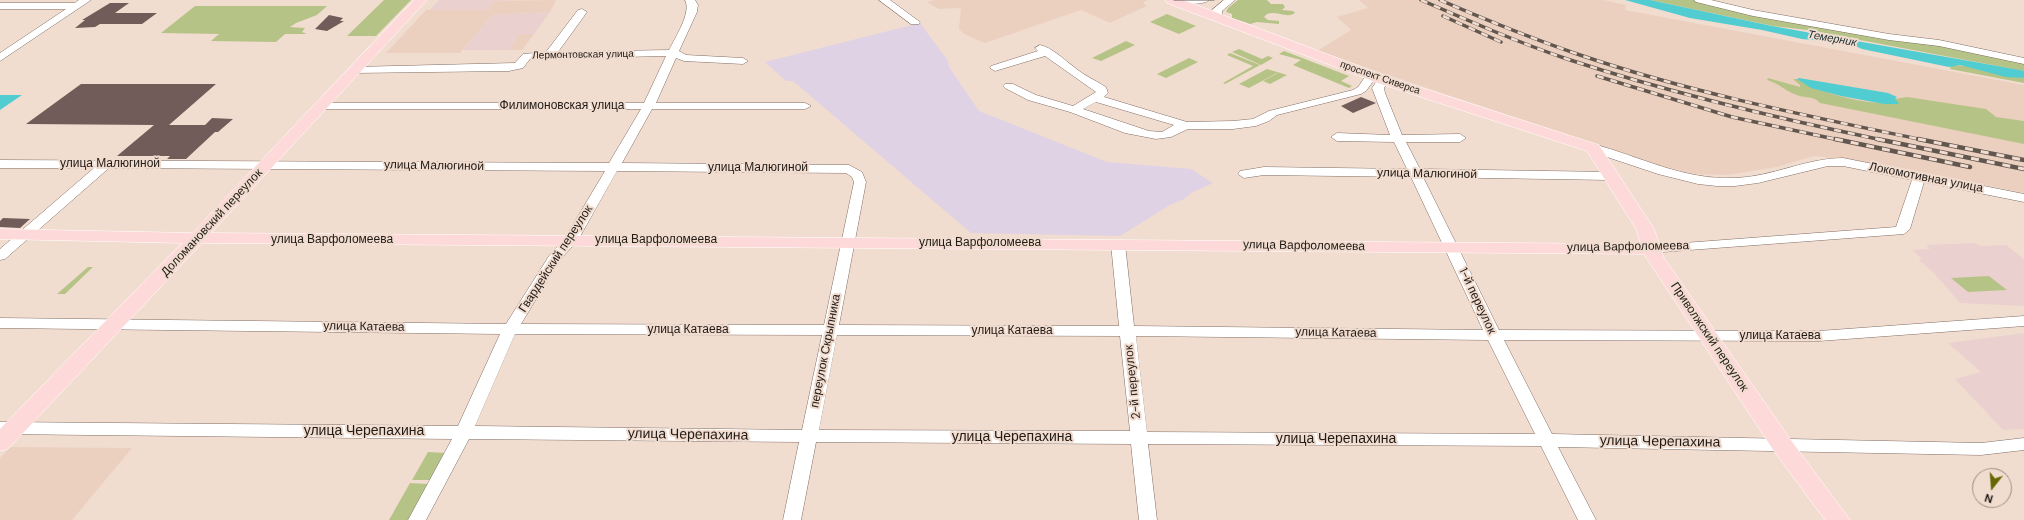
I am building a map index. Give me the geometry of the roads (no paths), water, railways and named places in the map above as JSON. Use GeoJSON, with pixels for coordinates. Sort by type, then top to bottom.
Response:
{"type":"FeatureCollection","features":[{"type":"Feature","properties":{"kind":"main road","name":"Доломановский переулок"},"geometry":{"type":"LineString","coordinates":[[0,443],[7,428],[115,324],[421,0]]}},
{"type":"Feature","properties":{"kind":"main road","name":"проспект Сиверса"},"geometry":{"type":"LineString","coordinates":[[1170,0],[1191,3],[1218,18],[1377,78],[1593,148]]}},
{"type":"Feature","properties":{"kind":"main road","name":"Приволжский переулок"},"geometry":{"type":"LineString","coordinates":[[1593,148],[1645,230],[1649,238],[1649,248],[1782,444],[1838,520]]}},
{"type":"Feature","properties":{"kind":"main road","name":"улица Варфоломеева"},"geometry":{"type":"LineString","coordinates":[[0,234],[197,238],[548,241],[1649,248]]}},
{"type":"Feature","properties":{"kind":"street"},"geometry":{"type":"LineString","coordinates":[[2,55],[86,0]]}},
{"type":"Feature","properties":{"kind":"street","name":"Гвардейский переулок"},"geometry":{"type":"LineString","coordinates":[[417,520],[464,432],[510,329],[554,259],[571,240],[648,107],[674,54],[692,12],[693,5],[690,0]]}},
{"type":"Feature","properties":{"kind":"street"},"geometry":{"type":"LineString","coordinates":[[884,0],[915,22]]}},
{"type":"Feature","properties":{"kind":"street"},"geometry":{"type":"LineString","coordinates":[[1191,3],[1204,0]]}},
{"type":"Feature","properties":{"kind":"street"},"geometry":{"type":"LineString","coordinates":[[1218,18],[1217,10],[1230,0]]}},
{"type":"Feature","properties":{"kind":"street"},"geometry":{"type":"LineString","coordinates":[[1700,0],[1753,13],[1882,36],[1939,43],[2024,62]]}},
{"type":"Feature","properties":{"kind":"street"},"geometry":{"type":"LineString","coordinates":[[0,6],[76,6]]}},
{"type":"Feature","properties":{"kind":"street"},"geometry":{"type":"LineString","coordinates":[[550,55],[582,12]]}},
{"type":"Feature","properties":{"kind":"street"},"geometry":{"type":"LineString","coordinates":[[995,68],[1043,50],[1064,62],[1069,69],[1102,89],[1103,92],[1074,110]]}},
{"type":"Feature","properties":{"kind":"street","name":"Лермонтовская улица"},"geometry":{"type":"LineString","coordinates":[[354,70],[509,68],[519,66],[527,56],[550,55],[674,54],[684,58],[742,62]]}},
{"type":"Feature","properties":{"kind":"street"},"geometry":{"type":"LineString","coordinates":[[1094,98],[1186,125],[1236,124],[1258,122],[1267,119],[1273,113],[1359,91],[1377,78]]}},
{"type":"Feature","properties":{"kind":"street","name":"1-й переулок"},"geometry":{"type":"LineString","coordinates":[[1377,78],[1379,93],[1398,139],[1452,247],[1493,334],[1587,520]]}},
{"type":"Feature","properties":{"kind":"street"},"geometry":{"type":"LineString","coordinates":[[1009,86],[1018,92],[1129,130],[1149,135],[1167,135],[1186,125]]}},
{"type":"Feature","properties":{"kind":"street","name":"Филимоновская улица"},"geometry":{"type":"LineString","coordinates":[[320,106],[805,106]]}},
{"type":"Feature","properties":{"kind":"street"},"geometry":{"type":"LineString","coordinates":[[1337,137],[1398,139],[1460,138]]}},
{"type":"Feature","properties":{"kind":"street","name":"Локомотивная улица"},"geometry":{"type":"LineString","coordinates":[[1593,148],[1650,168],[1697,180],[1736,182],[1756,179],[1828,162],[1843,162],[1920,176],[2024,198]]}},
{"type":"Feature","properties":{"kind":"street","name":"улица Малюгиной"},"geometry":{"type":"LineString","coordinates":[[0,164],[267,164],[849,169],[858,175],[860,182]]}},
{"type":"Feature","properties":{"kind":"street"},"geometry":{"type":"LineString","coordinates":[[0,256],[105,164]]}},
{"type":"Feature","properties":{"kind":"street","name":"улица Малюгиной"},"geometry":{"type":"LineString","coordinates":[[1244,174],[1264,171],[1610,176]]}},
{"type":"Feature","properties":{"kind":"street","name":"улица Варфоломеева"},"geometry":{"type":"LineString","coordinates":[[1649,248],[1899,231],[1903,229],[1920,176]]}},
{"type":"Feature","properties":{"kind":"street","name":"переулок Скрыпника"},"geometry":{"type":"LineString","coordinates":[[792,520],[860,182]]}},
{"type":"Feature","properties":{"kind":"street","name":"2-й переулок"},"geometry":{"type":"LineString","coordinates":[[1118,244],[1148,520]]}},
{"type":"Feature","properties":{"kind":"street","name":"улица Катаева"},"geometry":{"type":"LineString","coordinates":[[0,323],[510,329],[1128,331],[1710,337],[1819,336],[2024,321]]}},
{"type":"Feature","properties":{"kind":"street","name":"улица Черепахина"},"geometry":{"type":"LineString","coordinates":[[7,428],[809,436],[1546,440],[1982,449],[2024,444]]}},
{"type":"Feature","properties":{"kind":"water","name":"Темерник"},"geometry":{"type":"Polygon","coordinates":[[[1625,0],[1650,0],[1772,26],[2020,70],[2024,71],[2024,78],[2006,77],[1960,65],[1949,67],[1862,49],[1851,44],[1802,39],[1762,30],[1690,18],[1625,0]]]}},
{"type":"Feature","properties":{"kind":"water"},"geometry":{"type":"Polygon","coordinates":[[[1799,78],[1888,93],[1897,97],[1895,99],[1899,104],[1884,104],[1841,96],[1811,88],[1797,79],[1799,78]]]}},
{"type":"Feature","properties":{"kind":"water"},"geometry":{"type":"Polygon","coordinates":[[[0,95],[22,95],[0,110],[0,95]]]}},
{"type":"Feature","properties":{"kind":"tram line"},"geometry":{"type":"LineString","coordinates":[[1174,0],[1214,0]]}},
{"type":"Feature","properties":{"kind":"railway"},"geometry":{"type":"LineString","coordinates":[[1421,0],[1530,46],[1645,83],[1723,104],[1882,140]]}},
{"type":"Feature","properties":{"kind":"railway"},"geometry":{"type":"LineString","coordinates":[[1440,0],[1562,49],[1622,69],[1750,103],[1922,140]]}},
{"type":"Feature","properties":{"kind":"railway"},"geometry":{"type":"LineString","coordinates":[[1443,16],[1501,42]]}},
{"type":"Feature","properties":{"kind":"railway"},"geometry":{"type":"LineString","coordinates":[[1597,76],[1732,117],[1839,140]]}},
{"type":"Feature","properties":{"kind":"railway"},"geometry":{"type":"LineString","coordinates":[[1835,139],[1970,167]]}},
{"type":"Feature","properties":{"kind":"railway"},"geometry":{"type":"LineString","coordinates":[[1877,139],[2024,169]]}},
{"type":"Feature","properties":{"kind":"railway"},"geometry":{"type":"LineString","coordinates":[[1918,139],[1922,140]]}},
{"type":"Feature","properties":{"kind":"railway"},"geometry":{"type":"LineString","coordinates":[[1922,140],[2024,160]]}}]}
